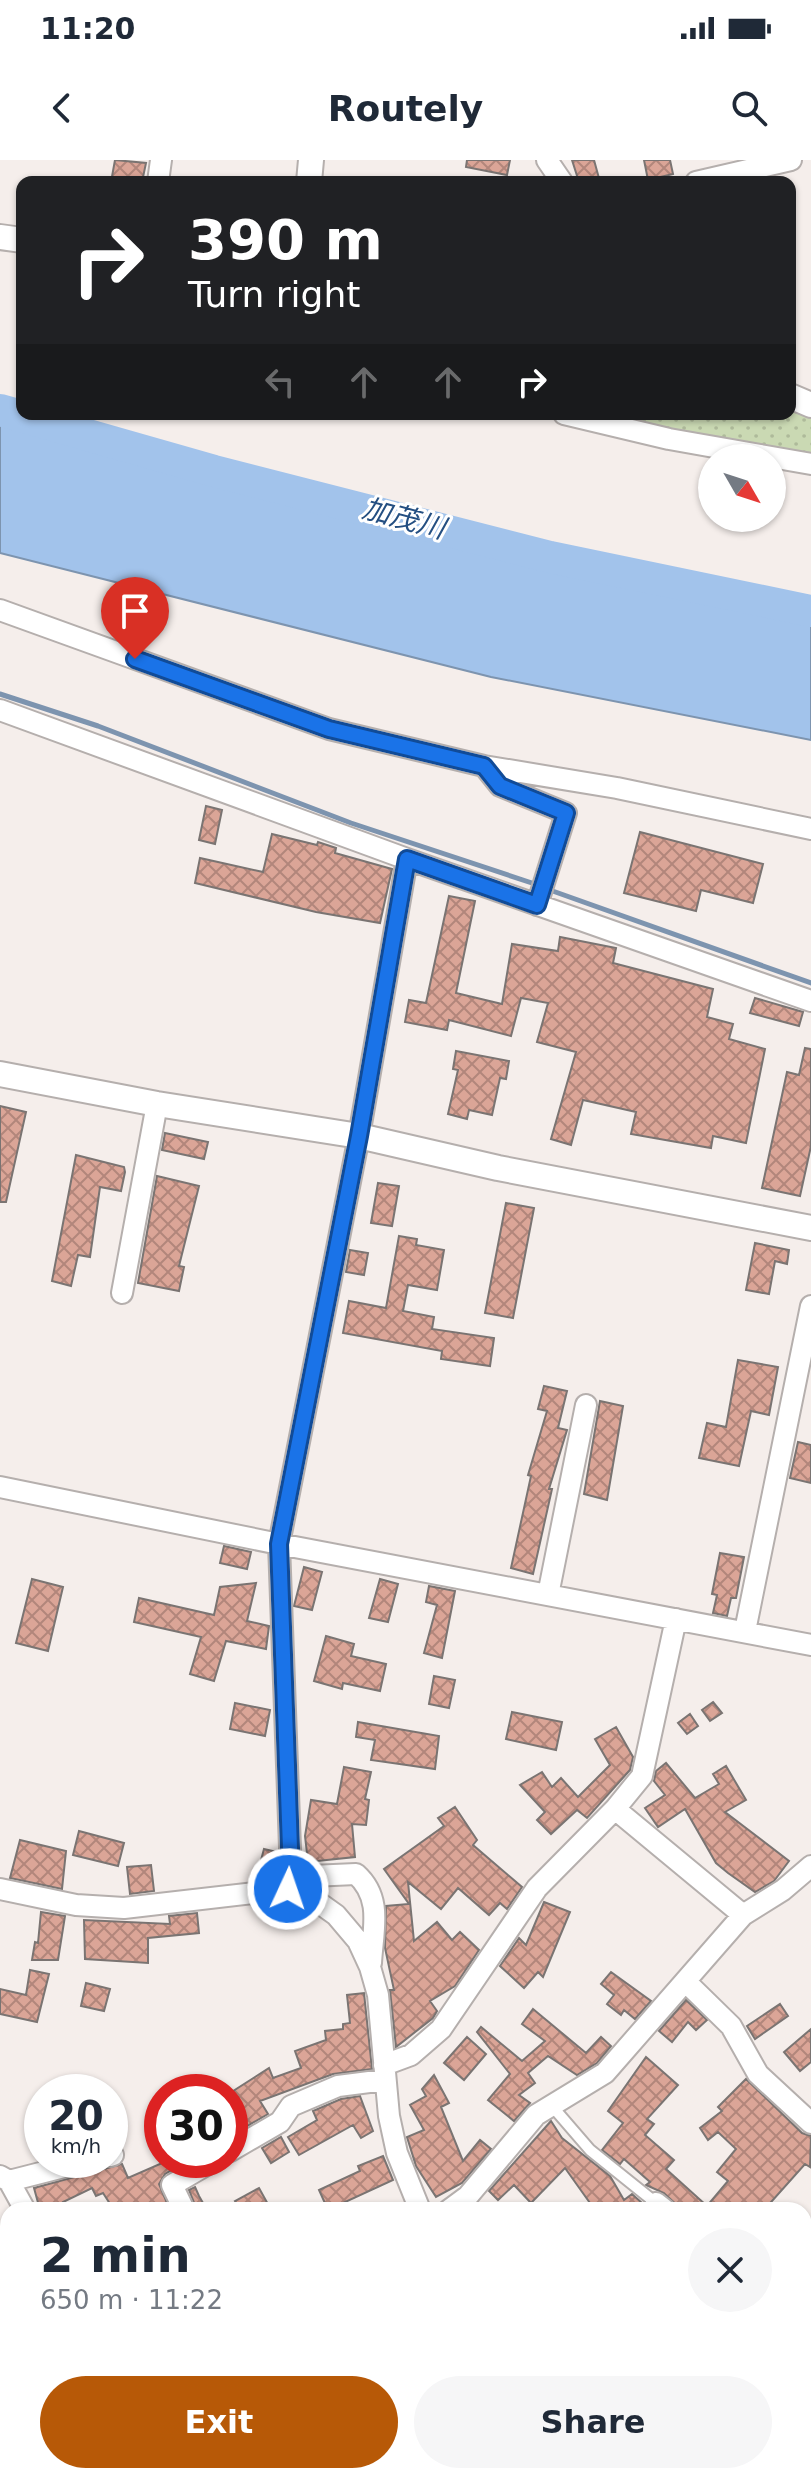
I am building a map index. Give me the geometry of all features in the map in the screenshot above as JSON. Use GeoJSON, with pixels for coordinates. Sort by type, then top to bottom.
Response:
{"type":"FeatureCollection","features":[{"type":"Feature","properties":{"kind":"street"},"geometry":{"type":"LineString","coordinates":[[724,167],[791,160]]}},
{"type":"Feature","properties":{"kind":"street"},"geometry":{"type":"LineString","coordinates":[[589,420],[669,439],[811,464]]}},
{"type":"Feature","properties":{"kind":"street"},"geometry":{"type":"LineString","coordinates":[[0,610],[329,729],[484,766],[617,788],[811,829]]}},
{"type":"Feature","properties":{"kind":"street"},"geometry":{"type":"LineString","coordinates":[[0,710],[407,859],[811,1001]]}},
{"type":"Feature","properties":{"kind":"street"},"geometry":{"type":"LineString","coordinates":[[484,766],[500,786],[566,813],[537,905]]}},
{"type":"Feature","properties":{"kind":"street"},"geometry":{"type":"LineString","coordinates":[[288,1883],[279,1544],[359,1136],[407,859]]}},
{"type":"Feature","properties":{"kind":"street"},"geometry":{"type":"LineString","coordinates":[[0,1074],[157,1104],[359,1136],[498,1168],[811,1228]]}},
{"type":"Feature","properties":{"kind":"street"},"geometry":{"type":"LineString","coordinates":[[122,1293],[157,1104]]}},
{"type":"Feature","properties":{"kind":"street"},"geometry":{"type":"LineString","coordinates":[[745,1631],[811,1306]]}},
{"type":"Feature","properties":{"kind":"street"},"geometry":{"type":"LineString","coordinates":[[548,1595],[586,1405]]}},
{"type":"Feature","properties":{"kind":"street"},"geometry":{"type":"LineString","coordinates":[[0,1487],[279,1544],[811,1645]]}},
{"type":"Feature","properties":{"kind":"street"},"geometry":{"type":"LineString","coordinates":[[248,2141],[280,2122],[291,2106],[338,2086],[385,2073],[441,2029],[537,1888],[615,1809],[642,1776],[676,1619]]}},
{"type":"Feature","properties":{"kind":"street"},"geometry":{"type":"LineString","coordinates":[[615,1809],[743,1915]]}},
{"type":"Feature","properties":{"kind":"street"},"geometry":{"type":"LineString","coordinates":[[460,2202],[536,2115],[605,2073],[743,1915],[783,1890],[811,1866]]}},
{"type":"Feature","properties":{"kind":"street"},"geometry":{"type":"LineString","coordinates":[[0,1889],[76,1905],[124,1908],[356,1874],[369,1886],[374,1901],[370,1967]]}},
{"type":"Feature","properties":{"kind":"street"},"geometry":{"type":"LineString","coordinates":[[288,1883],[336,1915],[358,1941],[370,1967],[378,1995],[397,2153],[417,2202]]}},
{"type":"Feature","properties":{"kind":"street"},"geometry":{"type":"LineString","coordinates":[[686,1982],[731,2026],[758,2074],[811,2123]]}},
{"type":"Feature","properties":{"kind":"street"},"geometry":{"type":"LineString","coordinates":[[5,2178],[20,2202]]}},
{"type":"Feature","properties":{"kind":"street"},"geometry":{"type":"LineString","coordinates":[[180,2202],[172,2185],[184,2178]]}},
{"type":"Feature","properties":{"kind":"lane"},"geometry":{"type":"LineString","coordinates":[[552,2106],[590,2150],[655,2202]]}},
{"type":"Feature","properties":{"kind":"green space"},"geometry":{"type":"Polygon","coordinates":[[[796,402],[811,408],[811,461],[786,456],[786,444],[727,444],[609,420],[796,420],[796,402]]]}},
{"type":"Feature","properties":{"kind":"water"},"geometry":{"type":"Polygon","coordinates":[[[0,416],[35,431],[542,569],[811,612],[811,740],[491,677],[0,553],[0,416]]]}},
{"type":"Feature","properties":{"kind":"building"},"geometry":{"type":"Polygon","coordinates":[[[115,160],[146,163],[143,176],[112,176],[115,160]]]}},
{"type":"Feature","properties":{"kind":"building"},"geometry":{"type":"Polygon","coordinates":[[[467,160],[510,160],[507,175],[466,167],[467,160]]]}},
{"type":"Feature","properties":{"kind":"building"},"geometry":{"type":"Polygon","coordinates":[[[572,160],[594,160],[598,176],[577,176],[572,160]]]}},
{"type":"Feature","properties":{"kind":"building"},"geometry":{"type":"Polygon","coordinates":[[[644,160],[670,160],[673,174],[647,176],[644,160]]]}},
{"type":"Feature","properties":{"kind":"building"},"geometry":{"type":"Polygon","coordinates":[[[206,806],[222,810],[215,844],[199,840],[206,806]]]}},
{"type":"Feature","properties":{"kind":"building"},"geometry":{"type":"Polygon","coordinates":[[[640,832],[763,864],[753,903],[701,890],[696,911],[624,893],[640,832]]]}},
{"type":"Feature","properties":{"kind":"building"},"geometry":{"type":"Polygon","coordinates":[[[272,834],[317,845],[318,842],[336,848],[335,853],[392,869],[380,923],[316,912],[195,883],[200,858],[263,872],[272,834]]]}},
{"type":"Feature","properties":{"kind":"building"},"geometry":{"type":"Polygon","coordinates":[[[449,896],[475,901],[456,993],[502,1004],[512,944],[558,951],[560,937],[616,948],[613,963],[713,989],[707,1017],[733,1024],[729,1039],[765,1049],[746,1143],[713,1136],[711,1148],[631,1134],[636,1112],[583,1100],[571,1145],[551,1139],[576,1052],[537,1042],[548,1003],[521,998],[511,1036],[449,1020],[447,1030],[405,1022],[409,1000],[426,1003],[449,896]]]}},
{"type":"Feature","properties":{"kind":"building"},"geometry":{"type":"Polygon","coordinates":[[[755,998],[803,1012],[799,1026],[750,1013],[755,998]]]}},
{"type":"Feature","properties":{"kind":"building"},"geometry":{"type":"Polygon","coordinates":[[[805,1048],[811,1049],[811,1146],[800,1196],[762,1188],[787,1072],[799,1075],[805,1048]]]}},
{"type":"Feature","properties":{"kind":"building"},"geometry":{"type":"Polygon","coordinates":[[[456,1051],[509,1061],[506,1079],[500,1078],[492,1115],[469,1110],[467,1119],[448,1114],[458,1070],[453,1069],[456,1051]]]}},
{"type":"Feature","properties":{"kind":"building"},"geometry":{"type":"Polygon","coordinates":[[[0,1106],[26,1112],[6,1202],[0,1202],[0,1106]]]}},
{"type":"Feature","properties":{"kind":"building"},"geometry":{"type":"Polygon","coordinates":[[[165,1133],[208,1142],[204,1159],[162,1150],[165,1133]]]}},
{"type":"Feature","properties":{"kind":"building"},"geometry":{"type":"Polygon","coordinates":[[[76,1155],[124,1167],[125,1172],[121,1191],[100,1187],[90,1257],[78,1255],[71,1286],[52,1281],[76,1155]]]}},
{"type":"Feature","properties":{"kind":"building"},"geometry":{"type":"Polygon","coordinates":[[[157,1176],[199,1186],[179,1266],[184,1267],[179,1291],[138,1283],[157,1176]]]}},
{"type":"Feature","properties":{"kind":"building"},"geometry":{"type":"Polygon","coordinates":[[[378,1183],[399,1186],[392,1226],[371,1223],[378,1183]]]}},
{"type":"Feature","properties":{"kind":"building"},"geometry":{"type":"Polygon","coordinates":[[[506,1203],[534,1208],[513,1318],[485,1313],[506,1203]]]}},
{"type":"Feature","properties":{"kind":"building"},"geometry":{"type":"Polygon","coordinates":[[[399,1236],[417,1239],[416,1245],[444,1250],[437,1290],[408,1285],[403,1311],[434,1317],[432,1329],[494,1338],[490,1366],[441,1359],[442,1351],[343,1333],[349,1301],[386,1308],[399,1236]]]}},
{"type":"Feature","properties":{"kind":"building"},"geometry":{"type":"Polygon","coordinates":[[[755,1243],[789,1250],[787,1264],[775,1261],[769,1294],[746,1290],[755,1243]]]}},
{"type":"Feature","properties":{"kind":"building"},"geometry":{"type":"Polygon","coordinates":[[[350,1250],[368,1253],[364,1275],[346,1272],[350,1250]]]}},
{"type":"Feature","properties":{"kind":"building"},"geometry":{"type":"Polygon","coordinates":[[[738,1360],[778,1367],[769,1415],[751,1411],[739,1466],[699,1458],[707,1423],[726,1427],[738,1360]]]}},
{"type":"Feature","properties":{"kind":"building"},"geometry":{"type":"Polygon","coordinates":[[[544,1386],[567,1391],[558,1428],[567,1430],[549,1489],[552,1489],[533,1574],[511,1568],[531,1476],[528,1475],[547,1411],[538,1409],[544,1386]]]}},
{"type":"Feature","properties":{"kind":"building"},"geometry":{"type":"Polygon","coordinates":[[[600,1401],[623,1406],[607,1500],[584,1494],[600,1401]]]}},
{"type":"Feature","properties":{"kind":"building"},"geometry":{"type":"Polygon","coordinates":[[[798,1442],[811,1445],[811,1483],[790,1478],[798,1442]]]}},
{"type":"Feature","properties":{"kind":"building"},"geometry":{"type":"Polygon","coordinates":[[[224,1546],[251,1552],[247,1569],[220,1563],[224,1546]]]}},
{"type":"Feature","properties":{"kind":"building"},"geometry":{"type":"Polygon","coordinates":[[[720,1553],[744,1557],[736,1598],[731,1598],[727,1616],[713,1613],[717,1595],[712,1594],[720,1553]]]}},
{"type":"Feature","properties":{"kind":"building"},"geometry":{"type":"Polygon","coordinates":[[[304,1567],[322,1572],[312,1610],[294,1606],[304,1567]]]}},
{"type":"Feature","properties":{"kind":"building"},"geometry":{"type":"Polygon","coordinates":[[[32,1579],[63,1587],[48,1651],[16,1643],[32,1579]]]}},
{"type":"Feature","properties":{"kind":"building"},"geometry":{"type":"Polygon","coordinates":[[[380,1579],[398,1584],[388,1622],[369,1618],[380,1579]]]}},
{"type":"Feature","properties":{"kind":"building"},"geometry":{"type":"Polygon","coordinates":[[[256,1583],[247,1621],[269,1626],[266,1649],[226,1641],[214,1681],[190,1674],[201,1637],[134,1622],[139,1598],[214,1615],[220,1587],[256,1583]]]}},
{"type":"Feature","properties":{"kind":"building"},"geometry":{"type":"Polygon","coordinates":[[[429,1586],[455,1591],[442,1658],[424,1653],[437,1605],[426,1602],[429,1586]]]}},
{"type":"Feature","properties":{"kind":"building"},"geometry":{"type":"Polygon","coordinates":[[[326,1636],[354,1644],[351,1656],[386,1664],[380,1691],[343,1683],[342,1689],[314,1681],[326,1636]]]}},
{"type":"Feature","properties":{"kind":"building"},"geometry":{"type":"Polygon","coordinates":[[[434,1676],[455,1680],[449,1708],[429,1704],[434,1676]]]}},
{"type":"Feature","properties":{"kind":"building"},"geometry":{"type":"Polygon","coordinates":[[[713,1702],[722,1713],[710,1721],[702,1710],[713,1702]]]}},
{"type":"Feature","properties":{"kind":"building"},"geometry":{"type":"Polygon","coordinates":[[[235,1703],[270,1710],[265,1736],[230,1729],[235,1703]]]}},
{"type":"Feature","properties":{"kind":"building"},"geometry":{"type":"Polygon","coordinates":[[[512,1712],[562,1722],[556,1750],[506,1739],[512,1712]]]}},
{"type":"Feature","properties":{"kind":"building"},"geometry":{"type":"Polygon","coordinates":[[[690,1714],[698,1726],[687,1734],[678,1723],[690,1714]]]}},
{"type":"Feature","properties":{"kind":"building"},"geometry":{"type":"Polygon","coordinates":[[[358,1722],[439,1736],[435,1769],[371,1760],[375,1740],[356,1737],[358,1722]]]}},
{"type":"Feature","properties":{"kind":"building"},"geometry":{"type":"Polygon","coordinates":[[[616,1727],[633,1757],[630,1770],[587,1818],[577,1810],[551,1834],[537,1820],[545,1812],[520,1785],[542,1772],[552,1787],[561,1778],[578,1797],[610,1765],[595,1739],[616,1727]]]}},
{"type":"Feature","properties":{"kind":"building"},"geometry":{"type":"Polygon","coordinates":[[[666,1763],[695,1798],[719,1784],[713,1774],[726,1766],[746,1800],[725,1812],[789,1861],[774,1881],[755,1892],[728,1873],[716,1863],[685,1809],[658,1827],[645,1808],[665,1795],[654,1781],[656,1771],[666,1763]]]}},
{"type":"Feature","properties":{"kind":"building"},"geometry":{"type":"Polygon","coordinates":[[[344,1767],[371,1772],[365,1799],[369,1800],[366,1825],[352,1824],[355,1857],[308,1862],[305,1836],[311,1800],[337,1804],[344,1767]]]}},
{"type":"Feature","properties":{"kind":"building"},"geometry":{"type":"Polygon","coordinates":[[[455,1807],[477,1840],[473,1845],[522,1887],[507,1909],[500,1903],[489,1915],[458,1888],[441,1909],[408,1882],[414,1941],[437,1922],[452,1940],[460,1932],[479,1950],[455,1986],[430,2001],[437,2011],[433,2018],[396,2047],[390,1990],[394,1990],[385,1948],[386,1906],[409,1904],[384,1869],[444,1826],[438,1818],[455,1807]]]}},
{"type":"Feature","properties":{"kind":"building"},"geometry":{"type":"Polygon","coordinates":[[[79,1831],[124,1843],[118,1866],[73,1855],[79,1831]]]}},
{"type":"Feature","properties":{"kind":"building"},"geometry":{"type":"Polygon","coordinates":[[[20,1840],[66,1851],[62,1889],[10,1878],[20,1840]]]}},
{"type":"Feature","properties":{"kind":"building"},"geometry":{"type":"Polygon","coordinates":[[[264,1849],[277,1852],[275,1867],[260,1864],[264,1849]]]}},
{"type":"Feature","properties":{"kind":"building"},"geometry":{"type":"Polygon","coordinates":[[[151,1865],[154,1891],[130,1894],[127,1867],[151,1865]]]}},
{"type":"Feature","properties":{"kind":"building"},"geometry":{"type":"Polygon","coordinates":[[[544,1902],[570,1912],[543,1977],[538,1972],[524,1988],[500,1966],[519,1938],[526,1945],[544,1902]]]}},
{"type":"Feature","properties":{"kind":"building"},"geometry":{"type":"Polygon","coordinates":[[[41,1912],[65,1916],[58,1960],[32,1960],[35,1942],[38,1943],[41,1912]]]}},
{"type":"Feature","properties":{"kind":"building"},"geometry":{"type":"Polygon","coordinates":[[[197,1913],[199,1933],[148,1938],[148,1963],[85,1959],[84,1920],[170,1924],[169,1916],[197,1913]]]}},
{"type":"Feature","properties":{"kind":"building"},"geometry":{"type":"Polygon","coordinates":[[[30,1970],[49,1974],[37,2022],[0,2014],[0,1989],[26,1995],[30,1970]]]}},
{"type":"Feature","properties":{"kind":"building"},"geometry":{"type":"Polygon","coordinates":[[[611,1972],[651,2001],[635,2019],[624,2010],[621,2015],[607,2004],[614,1995],[601,1984],[611,1972]]]}},
{"type":"Feature","properties":{"kind":"building"},"geometry":{"type":"Polygon","coordinates":[[[86,1983],[110,1989],[104,2011],[81,2006],[86,1983]]]}},
{"type":"Feature","properties":{"kind":"building"},"geometry":{"type":"Polygon","coordinates":[[[364,1993],[372,2069],[333,2074],[260,2101],[268,2114],[248,2126],[248,2081],[269,2068],[273,2078],[301,2068],[295,2051],[326,2040],[325,2031],[343,2029],[343,2024],[350,2023],[347,1995],[364,1993]]]}},
{"type":"Feature","properties":{"kind":"building"},"geometry":{"type":"Polygon","coordinates":[[[686,2000],[707,2020],[696,2030],[688,2022],[672,2042],[659,2031],[686,2000]]]}},
{"type":"Feature","properties":{"kind":"building"},"geometry":{"type":"Polygon","coordinates":[[[780,2004],[788,2016],[755,2039],[747,2026],[780,2004]]]}},
{"type":"Feature","properties":{"kind":"building"},"geometry":{"type":"Polygon","coordinates":[[[533,2009],[586,2053],[601,2037],[611,2046],[597,2063],[577,2075],[548,2056],[528,2073],[535,2083],[519,2095],[530,2103],[514,2121],[488,2100],[510,2074],[477,2032],[481,2027],[522,2061],[545,2041],[522,2024],[533,2009]]]}},
{"type":"Feature","properties":{"kind":"building"},"geometry":{"type":"Polygon","coordinates":[[[811,2029],[811,2062],[800,2071],[784,2052],[811,2029]]]}},
{"type":"Feature","properties":{"kind":"building"},"geometry":{"type":"Polygon","coordinates":[[[467,2037],[486,2054],[464,2080],[444,2063],[467,2037]]]}},
{"type":"Feature","properties":{"kind":"building"},"geometry":{"type":"Polygon","coordinates":[[[646,2057],[678,2085],[647,2119],[654,2124],[645,2135],[674,2160],[666,2169],[703,2202],[674,2202],[664,2193],[646,2185],[650,2182],[624,2159],[620,2164],[602,2150],[623,2123],[608,2111],[646,2057]]]}},
{"type":"Feature","properties":{"kind":"building"},"geometry":{"type":"Polygon","coordinates":[[[434,2075],[449,2103],[441,2107],[463,2161],[480,2140],[491,2149],[462,2183],[436,2197],[416,2166],[407,2137],[424,2130],[410,2105],[426,2096],[422,2089],[434,2075]]]}},
{"type":"Feature","properties":{"kind":"building"},"geometry":{"type":"Polygon","coordinates":[[[746,2079],[802,2133],[811,2136],[810,2167],[805,2164],[771,2202],[710,2202],[728,2181],[717,2172],[736,2149],[718,2132],[708,2140],[700,2128],[722,2111],[718,2107],[746,2079]]]}},
{"type":"Feature","properties":{"kind":"building"},"geometry":{"type":"Polygon","coordinates":[[[360,2096],[373,2131],[361,2138],[353,2125],[299,2155],[288,2137],[317,2120],[313,2111],[341,2099],[360,2096]]]}},
{"type":"Feature","properties":{"kind":"building"},"geometry":{"type":"Polygon","coordinates":[[[551,2121],[562,2138],[610,2176],[624,2200],[632,2194],[641,2202],[589,2202],[565,2168],[532,2202],[514,2185],[498,2200],[489,2191],[551,2121]]]}},
{"type":"Feature","properties":{"kind":"building"},"geometry":{"type":"Polygon","coordinates":[[[281,2137],[289,2152],[271,2163],[262,2148],[281,2137]]]}},
{"type":"Feature","properties":{"kind":"building"},"geometry":{"type":"Polygon","coordinates":[[[383,2156],[393,2180],[345,2202],[324,2202],[319,2190],[360,2171],[358,2166],[383,2156]]]}},
{"type":"Feature","properties":{"kind":"building"},"geometry":{"type":"Polygon","coordinates":[[[144,2171],[144,2178],[163,2178],[159,2184],[167,2202],[109,2202],[103,2193],[96,2196],[92,2188],[63,2202],[38,2202],[34,2188],[71,2178],[128,2178],[144,2171]]]}},
{"type":"Feature","properties":{"kind":"building"},"geometry":{"type":"Polygon","coordinates":[[[195,2187],[202,2202],[194,2202],[189,2190],[195,2187]]]}},
{"type":"Feature","properties":{"kind":"building"},"geometry":{"type":"Polygon","coordinates":[[[259,2188],[267,2202],[236,2202],[259,2188]]]}},
{"type":"Feature","properties":{"kind":"waterway","name":"加茂川"},"geometry":{"type":"LineString","coordinates":[[0,410],[16,415]]}},
{"type":"Feature","properties":{"kind":"waterway","name":"加茂川"},"geometry":{"type":"LineString","coordinates":[[35,420],[214,471],[550,557],[811,611]]}},
{"type":"Feature","properties":{"kind":"waterway"},"geometry":{"type":"LineString","coordinates":[[0,694],[98,726],[351,823],[538,885]]}},
{"type":"Feature","properties":{"kind":"waterway"},"geometry":{"type":"LineString","coordinates":[[547,889],[811,983]]}},
{"type":"Feature","properties":{"kind":"route"},"geometry":{"type":"LineString","coordinates":[[135,659],[329,729],[484,766],[500,786],[566,813],[537,905],[407,859],[359,1136],[279,1544],[290,1848],[288,1889]]}}]}
